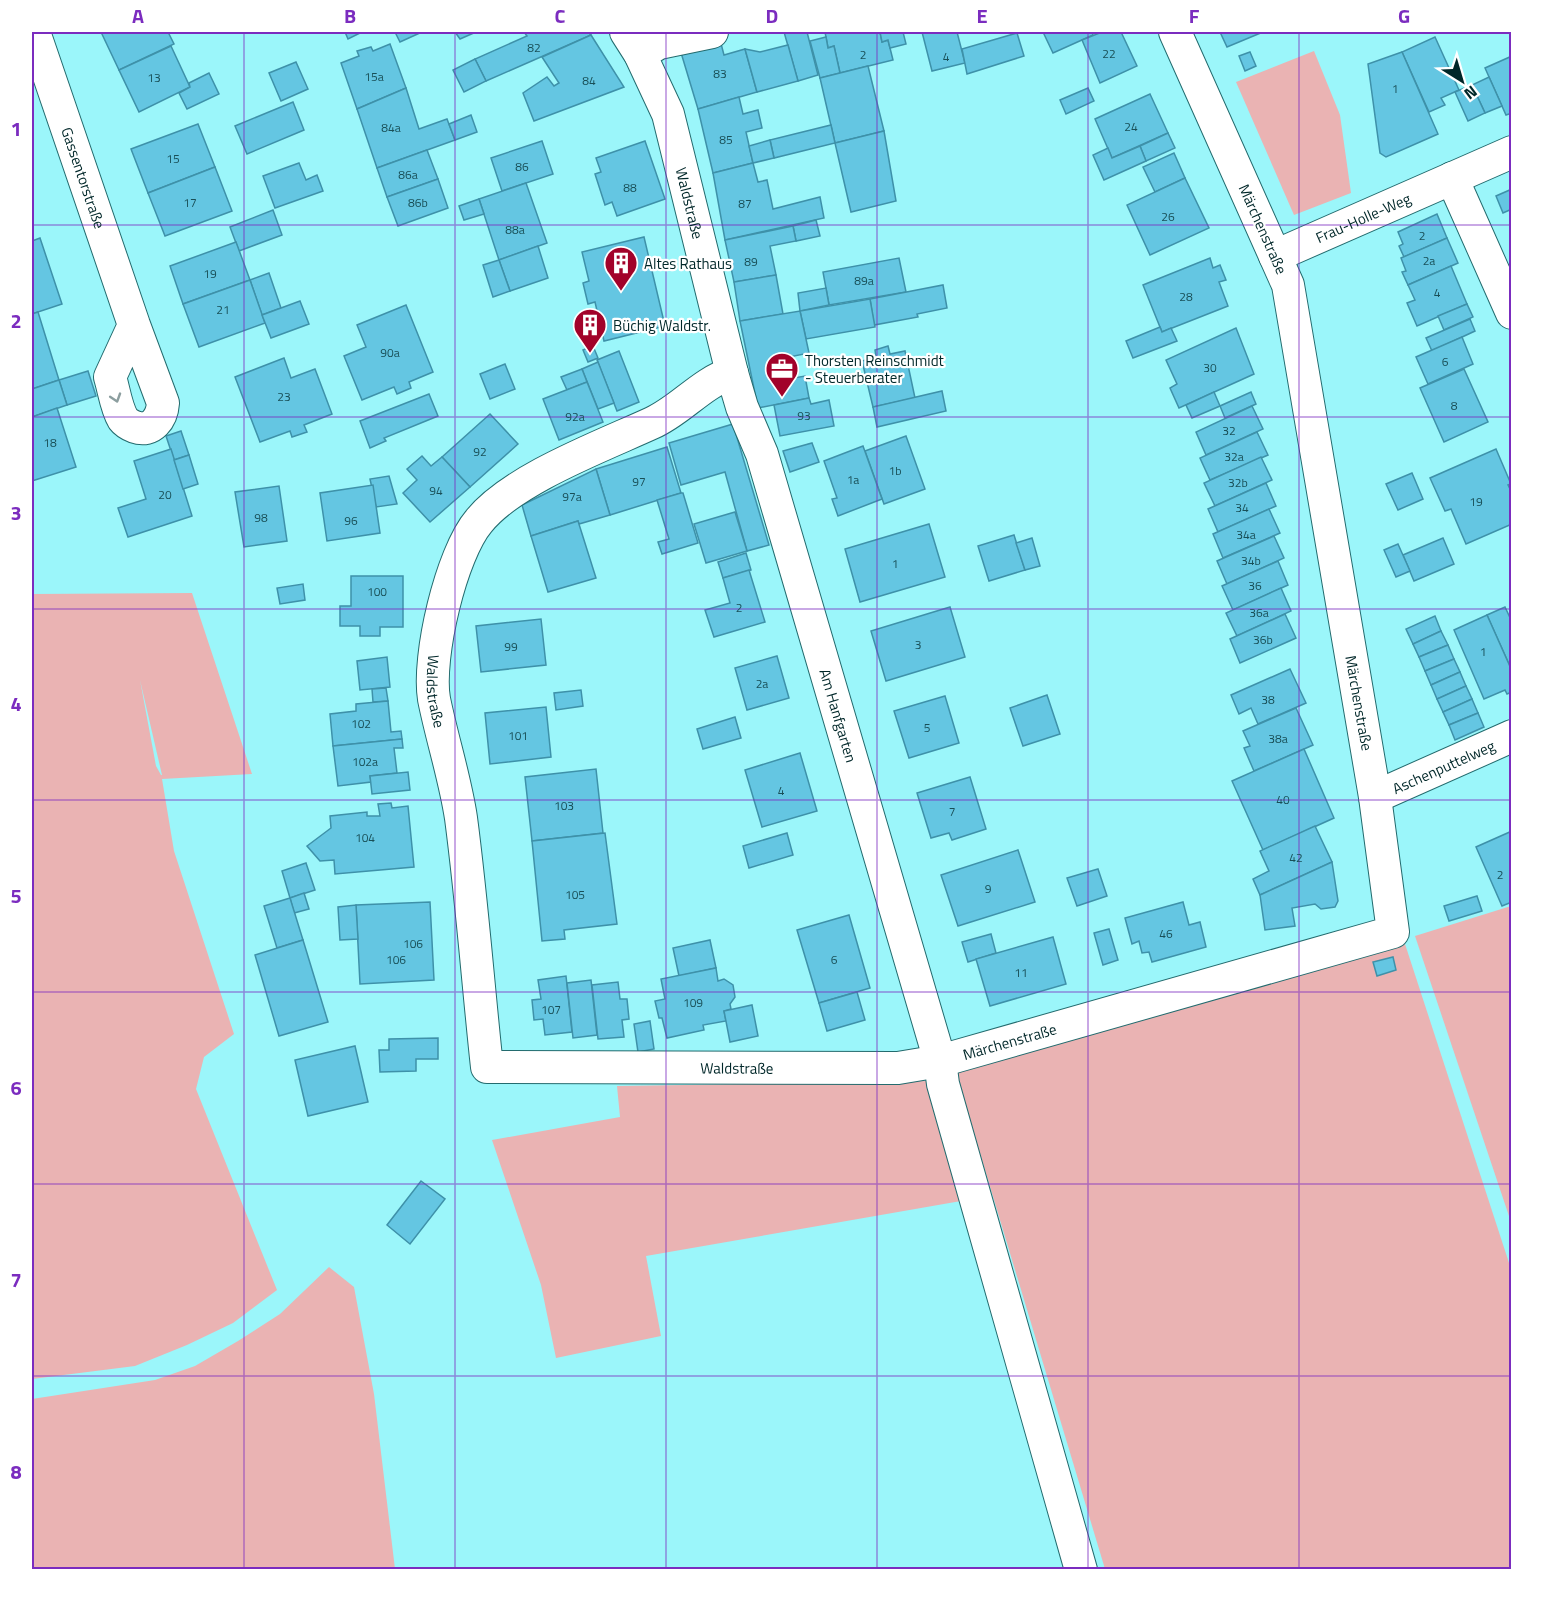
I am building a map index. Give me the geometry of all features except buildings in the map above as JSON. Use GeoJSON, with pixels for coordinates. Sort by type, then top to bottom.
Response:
{"type":"FeatureCollection","features":[{"type":"Feature","properties":{"kind":"street","name":"Gassentorstraße"},"geometry":{"type":"LineString","coordinates":[[34,32],[134,325]]}},
{"type":"Feature","properties":{"kind":"street"},"geometry":{"type":"LineString","coordinates":[[633,43],[659,43],[712,32]]}},
{"type":"Feature","properties":{"kind":"street","name":"Märchenstraße"},"geometry":{"type":"LineString","coordinates":[[940,1061],[1393,932],[1375,797],[1288,285],[1175,32]]}},
{"type":"Feature","properties":{"kind":"street","name":"Waldstraße"},"geometry":{"type":"LineString","coordinates":[[633,43],[668,114],[732,373],[717,378],[657,421],[556,467],[506,495],[478,521],[459,554],[443,606],[435,652],[434,696],[461,817],[487,1067],[898,1068],[940,1061]]}},
{"type":"Feature","properties":{"kind":"street","name":"Frau-Holle-Weg"},"geometry":{"type":"LineString","coordinates":[[1275,256],[1512,152]]}},
{"type":"Feature","properties":{"kind":"street"},"geometry":{"type":"LineString","coordinates":[[1452,178],[1512,313]]}},
{"type":"Feature","properties":{"kind":"street","name":"Am Hanfgarten"},"geometry":{"type":"LineString","coordinates":[[732,373],[742,407],[762,454],[940,1061],[943,1084],[1081,1569]]}},
{"type":"Feature","properties":{"kind":"street","name":"Aschenputtelweg"},"geometry":{"type":"LineString","coordinates":[[1375,797],[1512,736]]}},
{"type":"Feature","properties":{"kind":"shaded area"},"geometry":{"type":"Polygon","coordinates":[[[1314,51],[1340,115],[1351,193],[1294,215],[1236,82],[1314,51]]]}},
{"type":"Feature","properties":{"kind":"shaded area"},"geometry":{"type":"Polygon","coordinates":[[[192,593],[252,774],[162,779],[174,851],[234,1034],[204,1057],[196,1089],[277,1290],[233,1323],[135,1366],[32,1379],[32,594],[192,593]],[[140,680],[156,766],[162,775],[140,680]]]}},
{"type":"Feature","properties":{"kind":"shaded area"},"geometry":{"type":"Polygon","coordinates":[[[1512,906],[1511,1222],[1415,936],[1512,906]]]}},
{"type":"Feature","properties":{"kind":"shaded area"},"geometry":{"type":"Polygon","coordinates":[[[1405,944],[1511,1269],[1511,1569],[1105,1569],[954,1067],[1405,944]]]}},
{"type":"Feature","properties":{"kind":"shaded area"},"geometry":{"type":"Polygon","coordinates":[[[928,1081],[961,1201],[646,1256],[661,1336],[556,1358],[541,1285],[492,1140],[620,1117],[617,1086],[928,1081]]]}},
{"type":"Feature","properties":{"kind":"shaded area"},"geometry":{"type":"Polygon","coordinates":[[[329,1267],[354,1287],[374,1394],[395,1569],[32,1569],[32,1399],[155,1380],[195,1366],[280,1314],[329,1267]]]}},
{"type":"Feature","properties":{"kind":"place","name":"Altes Rathaus"},"geometry":{"type":"Point","coordinates":[621,292]}},
{"type":"Feature","properties":{"kind":"place","name":"Büchig Waldstr."},"geometry":{"type":"Point","coordinates":[590,354]}},
{"type":"Feature","properties":{"kind":"place","name":"Thorsten Reinschmidt - Steuerberater"},"geometry":{"type":"Point","coordinates":[782,398]}}]}
